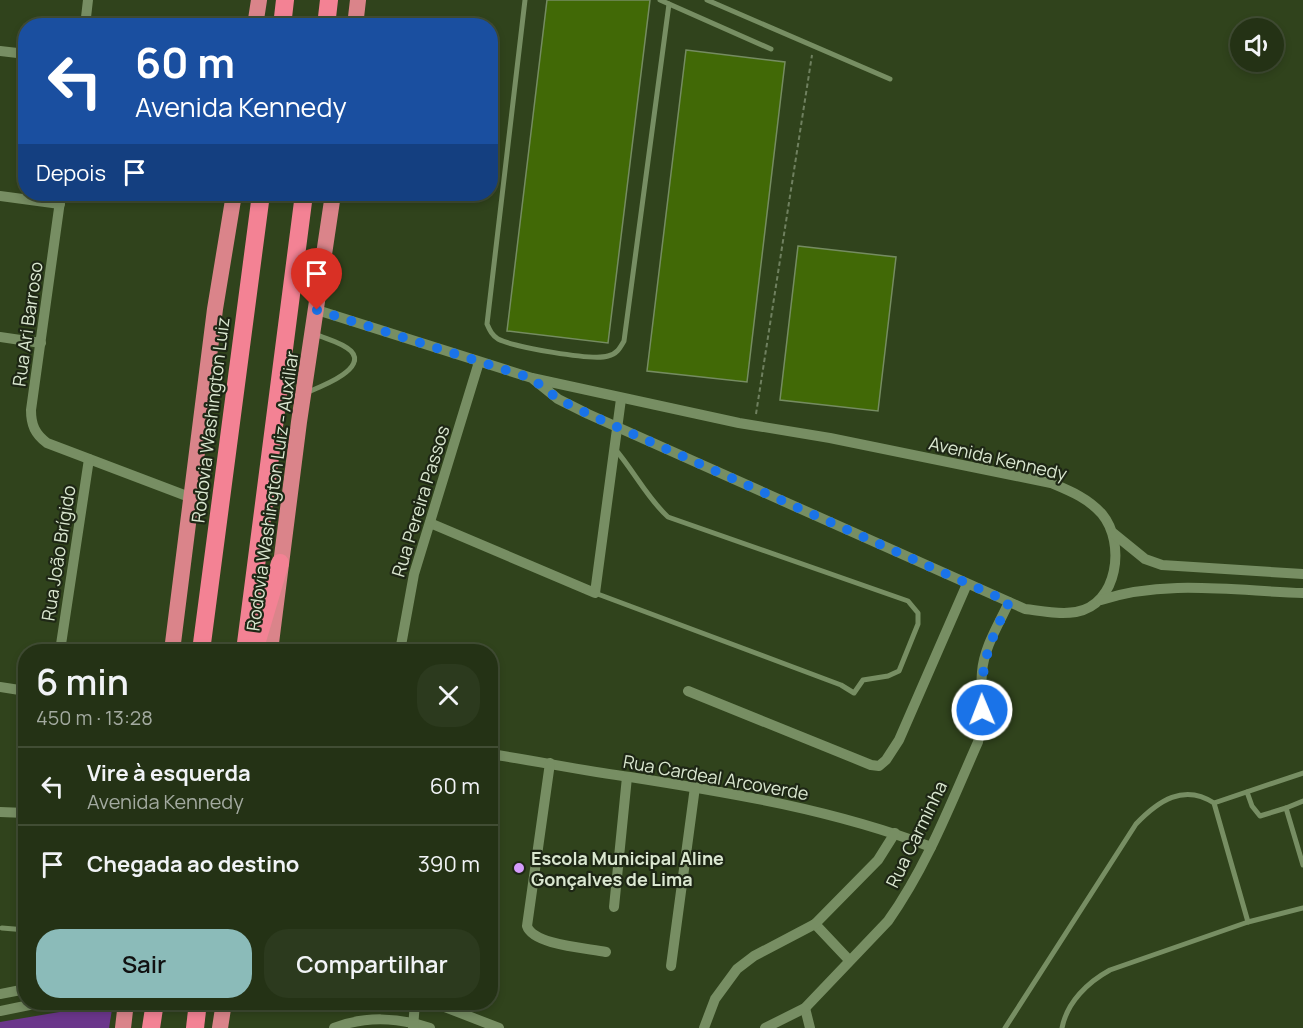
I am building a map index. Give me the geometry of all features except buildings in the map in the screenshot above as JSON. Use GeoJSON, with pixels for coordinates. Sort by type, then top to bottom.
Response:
{"type":"FeatureCollection","features":[{"type":"Feature","properties":{"kind":"highway"},"geometry":{"type":"LineString","coordinates":[[256,18],[259,0]]}},
{"type":"Feature","properties":{"kind":"highway"},"geometry":{"type":"LineString","coordinates":[[283,18],[285,0]]}},
{"type":"Feature","properties":{"kind":"highway"},"geometry":{"type":"LineString","coordinates":[[327,18],[329,0]]}},
{"type":"Feature","properties":{"kind":"highway"},"geometry":{"type":"LineString","coordinates":[[356,18],[358,0]]}},
{"type":"Feature","properties":{"kind":"highway"},"geometry":{"type":"LineString","coordinates":[[173,644],[215,309],[233,201]]}},
{"type":"Feature","properties":{"kind":"highway","name":"Rodovia Washington Luiz"},"geometry":{"type":"LineString","coordinates":[[202,644],[260,201]]}},
{"type":"Feature","properties":{"kind":"highway"},"geometry":{"type":"LineString","coordinates":[[246,644],[303,201]]}},
{"type":"Feature","properties":{"kind":"highway","name":"Rodovia Washington Luiz - Auxiliar"},"geometry":{"type":"LineString","coordinates":[[271,644],[280,563],[332,201]]}},
{"type":"Feature","properties":{"kind":"highway"},"geometry":{"type":"LineString","coordinates":[[256,644],[280,563]]}},
{"type":"Feature","properties":{"kind":"highway"},"geometry":{"type":"LineString","coordinates":[[123,1028],[125,1010]]}},
{"type":"Feature","properties":{"kind":"highway"},"geometry":{"type":"LineString","coordinates":[[151,1028],[153,1010]]}},
{"type":"Feature","properties":{"kind":"highway"},"geometry":{"type":"LineString","coordinates":[[195,1028],[197,1010]]}},
{"type":"Feature","properties":{"kind":"highway"},"geometry":{"type":"LineString","coordinates":[[220,1028],[223,1010]]}},
{"type":"Feature","properties":{"kind":"street"},"geometry":{"type":"LineString","coordinates":[[86,18],[88,0]]}},
{"type":"Feature","properties":{"kind":"street"},"geometry":{"type":"LineString","coordinates":[[0,51],[18,53]]}},
{"type":"Feature","properties":{"kind":"street"},"geometry":{"type":"LineString","coordinates":[[0,196],[18,197]]}},
{"type":"Feature","properties":{"kind":"street","name":"Rua Ari Barroso"},"geometry":{"type":"LineString","coordinates":[[61,201],[31,410],[36,434],[47,443],[192,498]]}},
{"type":"Feature","properties":{"kind":"street","name":"Avenida Kennedy"},"geometry":{"type":"LineString","coordinates":[[317,310],[531,378],[621,399],[1051,483],[1078,494],[1101,514],[1113,533],[1145,560],[1162,565],[1303,574]]}},
{"type":"Feature","properties":{"kind":"street"},"geometry":{"type":"LineString","coordinates":[[0,337],[40,344]]}},
{"type":"Feature","properties":{"kind":"street","name":"Rua Pereira Passos"},"geometry":{"type":"LineString","coordinates":[[401,644],[414,574],[479,362]]}},
{"type":"Feature","properties":{"kind":"street","name":"Avenida Kennedy"},"geometry":{"type":"LineString","coordinates":[[531,378],[558,399],[616,427],[1025,609],[1060,613],[1078,612],[1101,600],[1129,591],[1161,588],[1303,593]]}},
{"type":"Feature","properties":{"kind":"street"},"geometry":{"type":"LineString","coordinates":[[430,523],[595,593],[621,399]]}},
{"type":"Feature","properties":{"kind":"street","name":"Rua João Brígido"},"geometry":{"type":"LineString","coordinates":[[61,644],[88,459]]}},
{"type":"Feature","properties":{"kind":"street"},"geometry":{"type":"LineString","coordinates":[[1101,600],[1112,581],[1115,560],[1113,533]]}},
{"type":"Feature","properties":{"kind":"street"},"geometry":{"type":"LineString","coordinates":[[688,692],[871,765],[879,766],[886,760],[899,740],[967,584]]}},
{"type":"Feature","properties":{"kind":"street","name":"Rua Carminha"},"geometry":{"type":"LineString","coordinates":[[765,1028],[805,1008],[888,921],[931,847],[978,742],[982,725],[982,670],[987,649],[1009,602]]}},
{"type":"Feature","properties":{"kind":"street"},"geometry":{"type":"LineString","coordinates":[[0,687],[18,690]]}},
{"type":"Feature","properties":{"kind":"street","name":"Rua Cardeal Arcoverde"},"geometry":{"type":"LineString","coordinates":[[498,755],[695,787],[800,807],[895,833],[931,847]]}},
{"type":"Feature","properties":{"kind":"street"},"geometry":{"type":"LineString","coordinates":[[550,763],[526,926],[529,933],[540,939],[606,952]]}},
{"type":"Feature","properties":{"kind":"street"},"geometry":{"type":"LineString","coordinates":[[614,907],[627,777]]}},
{"type":"Feature","properties":{"kind":"street"},"geometry":{"type":"LineString","coordinates":[[671,966],[695,787]]}},
{"type":"Feature","properties":{"kind":"street"},"geometry":{"type":"LineString","coordinates":[[0,812],[18,813]]}},
{"type":"Feature","properties":{"kind":"street"},"geometry":{"type":"LineString","coordinates":[[704,1028],[716,999],[737,969],[754,957],[815,924],[878,860],[895,833]]}},
{"type":"Feature","properties":{"kind":"street"},"geometry":{"type":"LineString","coordinates":[[815,924],[849,960]]}},
{"type":"Feature","properties":{"kind":"street"},"geometry":{"type":"LineString","coordinates":[[0,994],[18,991]]}},
{"type":"Feature","properties":{"kind":"street"},"geometry":{"type":"LineString","coordinates":[[0,1011],[18,1007]]}},
{"type":"Feature","properties":{"kind":"street"},"geometry":{"type":"LineString","coordinates":[[805,1008],[810,1028]]}},
{"type":"Feature","properties":{"kind":"street"},"geometry":{"type":"LineString","coordinates":[[413,1025],[414,1010]]}},
{"type":"Feature","properties":{"kind":"street"},"geometry":{"type":"LineString","coordinates":[[453,1010],[499,1028]]}},
{"type":"Feature","properties":{"kind":"street"},"geometry":{"type":"LineString","coordinates":[[333,1028],[361,1018],[430,1028]]}},
{"type":"Feature","properties":{"kind":"lane"},"geometry":{"type":"LineString","coordinates":[[525,0],[487,324],[490,332],[504,341],[590,359],[608,357],[618,352],[624,341],[669,4]]}},
{"type":"Feature","properties":{"kind":"lane"},"geometry":{"type":"LineString","coordinates":[[660,0],[771,48]]}},
{"type":"Feature","properties":{"kind":"lane"},"geometry":{"type":"LineString","coordinates":[[707,0],[890,79]]}},
{"type":"Feature","properties":{"kind":"lane"},"geometry":{"type":"LineString","coordinates":[[304,394],[349,370],[354,360],[353,355],[344,346],[314,334]]}},
{"type":"Feature","properties":{"kind":"lane"},"geometry":{"type":"LineString","coordinates":[[595,593],[841,685],[854,693],[863,680],[888,676],[899,671],[918,624],[918,613],[908,601],[668,517],[656,506],[634,471],[613,447]]}},
{"type":"Feature","properties":{"kind":"lane"},"geometry":{"type":"LineString","coordinates":[[1214,803],[1302,772]]}},
{"type":"Feature","properties":{"kind":"lane"},"geometry":{"type":"LineString","coordinates":[[1247,792],[1252,806],[1260,816],[1303,801]]}},
{"type":"Feature","properties":{"kind":"lane"},"geometry":{"type":"LineString","coordinates":[[1005,1028],[1136,824],[1152,808],[1170,797],[1189,793],[1204,797],[1214,803],[1248,922]]}},
{"type":"Feature","properties":{"kind":"lane"},"geometry":{"type":"LineString","coordinates":[[1286,808],[1303,865]]}},
{"type":"Feature","properties":{"kind":"lane"},"geometry":{"type":"LineString","coordinates":[[1062,1028],[1069,1009],[1079,994],[1096,977],[1110,970],[1248,922],[1303,908]]}},
{"type":"Feature","properties":{"kind":"lane"},"geometry":{"type":"LineString","coordinates":[[2,928],[18,929]]}},
{"type":"Feature","properties":{"kind":"path"},"geometry":{"type":"LineString","coordinates":[[754,425],[813,46]]}},
{"type":"Feature","properties":{"kind":"shaded area"},"geometry":{"type":"Polygon","coordinates":[[[71,1010],[112,1010],[109,1028],[0,1028],[0,1022],[71,1010]]]}},
{"type":"Feature","properties":{"kind":"place","name":"Escola Municipal Aline Gonçalves de Lima"},"geometry":{"type":"Point","coordinates":[519,868]}},
{"type":"Feature","properties":{"kind":"route"},"geometry":{"type":"LineString","coordinates":[[317,310],[531,378],[558,399],[588,414],[1009,602],[987,649],[982,670],[982,710]]}}]}
